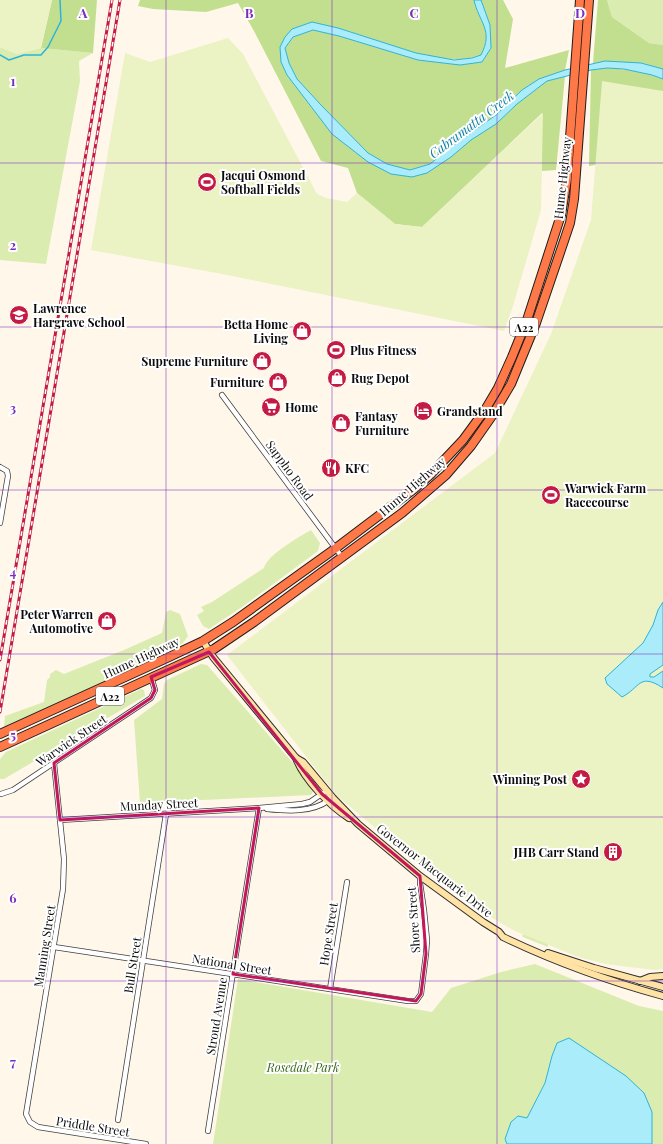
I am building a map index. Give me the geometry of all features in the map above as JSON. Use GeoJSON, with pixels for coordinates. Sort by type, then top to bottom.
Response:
{"type":"FeatureCollection","features":[{"type":"Feature","properties":{"kind":"highway","name":"Hume Highway"},"geometry":{"type":"LineString","coordinates":[[580,0],[581,50]]}},
{"type":"Feature","properties":{"kind":"highway","name":"Hume Highway"},"geometry":{"type":"LineString","coordinates":[[0,734],[203,641],[233,622],[336,548],[414,489],[430,475],[463,440],[485,410],[498,388],[512,357],[527,320],[561,216],[567,179],[581,50],[590,0]]}},
{"type":"Feature","properties":{"kind":"highway","name":"Hume Highway"},"geometry":{"type":"LineString","coordinates":[[0,747],[151,677],[210,652],[254,622],[418,500],[456,463],[492,416],[511,384],[536,323],[565,238],[572,212],[577,93]]}},
{"type":"Feature","properties":{"kind":"highway"},"geometry":{"type":"LineString","coordinates":[[527,320],[536,323]]}},
{"type":"Feature","properties":{"kind":"main road","name":"Governor Macquarie Drive"},"geometry":{"type":"LineString","coordinates":[[203,641],[210,652],[296,758],[303,762],[330,800],[420,876],[499,932],[554,955],[663,987]]}},
{"type":"Feature","properties":{"kind":"main road","name":"Governor Macquarie Drive"},"geometry":{"type":"LineString","coordinates":[[499,932],[503,937],[564,964],[609,980],[663,996]]}},
{"type":"Feature","properties":{"kind":"main road"},"geometry":{"type":"LineString","coordinates":[[640,981],[650,977],[663,976]]}},
{"type":"Feature","properties":{"kind":"street","name":"Sappho Road"},"geometry":{"type":"LineString","coordinates":[[222,395],[342,557]]}},
{"type":"Feature","properties":{"kind":"street"},"geometry":{"type":"LineString","coordinates":[[0,467],[6,470],[8,474],[0,523]]}},
{"type":"Feature","properties":{"kind":"street","name":"Warwick Street"},"geometry":{"type":"LineString","coordinates":[[1,794],[13,790],[150,698],[155,690],[151,677]]}},
{"type":"Feature","properties":{"kind":"street","name":"Manning Street"},"geometry":{"type":"LineString","coordinates":[[38,1127],[30,1122],[26,1114],[61,903],[64,873],[54,763]]}},
{"type":"Feature","properties":{"kind":"street","name":"Munday Street"},"geometry":{"type":"LineString","coordinates":[[60,820],[302,804],[310,802],[324,793]]}},
{"type":"Feature","properties":{"kind":"street","name":"Munday Street"},"geometry":{"type":"LineString","coordinates":[[259,808],[282,810],[316,808],[330,800]]}},
{"type":"Feature","properties":{"kind":"street","name":"Stroud Avenue"},"geometry":{"type":"LineString","coordinates":[[208,1131],[259,808]]}},
{"type":"Feature","properties":{"kind":"street","name":"Bull Street"},"geometry":{"type":"LineString","coordinates":[[118,1120],[166,814]]}},
{"type":"Feature","properties":{"kind":"street","name":"Shore Street"},"geometry":{"type":"LineString","coordinates":[[408,1001],[416,1001],[422,994],[424,978],[427,940],[420,876]]}},
{"type":"Feature","properties":{"kind":"street","name":"Hope Street"},"geometry":{"type":"LineString","coordinates":[[330,989],[347,882]]}},
{"type":"Feature","properties":{"kind":"street","name":"National Street"},"geometry":{"type":"LineString","coordinates":[[54,947],[408,1001]]}},
{"type":"Feature","properties":{"kind":"street","name":"Priddle Street"},"geometry":{"type":"LineString","coordinates":[[38,1127],[146,1144]]}},
{"type":"Feature","properties":{"kind":"highlighted area"},"geometry":{"type":"Polygon","coordinates":[[[209,652],[322,794],[420,876],[426,954],[421,994],[416,1001],[233,974],[259,808],[60,820],[54,763],[151,698],[155,690],[151,677],[209,652]]]}},
{"type":"Feature","properties":{"kind":"green space"},"geometry":{"type":"Polygon","coordinates":[[[0,0],[52,0],[41,48],[17,54],[0,47],[0,0]]]}},
{"type":"Feature","properties":{"kind":"green space"},"geometry":{"type":"Polygon","coordinates":[[[52,0],[97,0],[93,53],[41,48],[52,0]]]}},
{"type":"Feature","properties":{"kind":"green space"},"geometry":{"type":"Polygon","coordinates":[[[140,0],[474,0],[486,33],[485,46],[481,55],[467,58],[437,58],[312,22],[285,37],[281,62],[287,75],[333,134],[368,162],[412,177],[451,157],[471,140],[496,124],[517,104],[547,81],[565,76],[556,170],[542,171],[542,113],[422,227],[395,224],[357,193],[348,168],[321,161],[238,3],[206,12],[153,9],[138,6],[140,0]]]}},
{"type":"Feature","properties":{"kind":"green space"},"geometry":{"type":"Polygon","coordinates":[[[481,0],[503,0],[513,19],[505,68],[569,50],[565,70],[539,79],[522,90],[496,115],[430,164],[410,170],[387,164],[368,153],[297,79],[289,63],[285,48],[293,37],[313,30],[339,36],[418,60],[460,65],[482,62],[491,48],[490,25],[481,0]]]}},
{"type":"Feature","properties":{"kind":"green space"},"geometry":{"type":"Polygon","coordinates":[[[598,0],[607,0],[612,17],[649,43],[663,45],[663,69],[642,63],[593,63],[598,0]]]}},
{"type":"Feature","properties":{"kind":"green space"},"geometry":{"type":"Polygon","coordinates":[[[607,0],[663,0],[663,45],[649,43],[612,17],[607,0]]]}},
{"type":"Feature","properties":{"kind":"green space","name":"Jacqui Osmond Softball Fields"},"geometry":{"type":"Polygon","coordinates":[[[228,38],[243,54],[317,194],[326,198],[347,202],[357,193],[395,224],[422,227],[543,113],[541,210],[513,306],[504,331],[222,274],[91,250],[125,53],[150,62],[228,38]]]}},
{"type":"Feature","properties":{"kind":"green space"},"geometry":{"type":"Polygon","coordinates":[[[0,47],[17,54],[41,48],[93,53],[79,61],[80,81],[46,264],[0,260],[0,47]]]}},
{"type":"Feature","properties":{"kind":"green space"},"geometry":{"type":"Polygon","coordinates":[[[607,68],[635,71],[663,79],[663,97],[601,164],[589,166],[591,70],[607,68]]]}},
{"type":"Feature","properties":{"kind":"green space","name":"Warwick Farm Racecourse"},"geometry":{"type":"Polygon","coordinates":[[[602,81],[663,91],[663,969],[655,970],[605,964],[578,957],[515,931],[485,914],[410,857],[336,795],[227,655],[495,453],[551,334],[591,220],[602,81]]]}},
{"type":"Feature","properties":{"kind":"green space"},"geometry":{"type":"Polygon","coordinates":[[[311,530],[320,543],[318,551],[242,607],[209,629],[203,626],[197,615],[204,611],[201,607],[212,602],[264,568],[266,563],[277,552],[311,530]]]}},
{"type":"Feature","properties":{"kind":"green space"},"geometry":{"type":"Polygon","coordinates":[[[170,610],[180,614],[188,636],[183,643],[133,668],[4,727],[5,716],[44,702],[47,680],[50,677],[50,674],[56,670],[64,674],[162,633],[166,612],[170,610]]]}},
{"type":"Feature","properties":{"kind":"green space"},"geometry":{"type":"Polygon","coordinates":[[[201,664],[207,665],[315,788],[311,795],[140,803],[134,720],[162,699],[164,684],[167,680],[201,664]]]}},
{"type":"Feature","properties":{"kind":"green space"},"geometry":{"type":"Polygon","coordinates":[[[141,689],[144,690],[145,696],[4,779],[0,779],[0,759],[6,752],[141,689]]]}},
{"type":"Feature","properties":{"kind":"green space"},"geometry":{"type":"Polygon","coordinates":[[[524,934],[548,942],[548,947],[523,937],[522,936],[524,934]]]}},
{"type":"Feature","properties":{"kind":"green space","name":"Rosedale Park"},"geometry":{"type":"Polygon","coordinates":[[[535,964],[639,1006],[663,1011],[663,1144],[652,1144],[652,1112],[552,1056],[545,1083],[527,1118],[505,1139],[507,1144],[213,1144],[238,979],[432,1012],[451,988],[501,972],[535,964]]]}},
{"type":"Feature","properties":{"kind":"water"},"geometry":{"type":"Polygon","coordinates":[[[474,0],[481,0],[490,25],[491,48],[482,62],[460,65],[418,60],[339,36],[313,30],[293,37],[285,48],[289,63],[297,79],[368,153],[387,164],[410,170],[430,164],[496,115],[522,90],[539,79],[565,70],[605,61],[641,63],[663,69],[663,79],[624,69],[607,68],[591,70],[547,81],[517,104],[496,124],[471,140],[451,157],[427,173],[412,177],[391,174],[368,162],[332,134],[287,75],[281,62],[280,47],[285,37],[292,29],[312,22],[338,28],[416,53],[454,60],[472,58],[481,55],[486,39],[486,33],[474,0]]]}},
{"type":"Feature","properties":{"kind":"water"},"geometry":{"type":"Polygon","coordinates":[[[663,602],[663,665],[650,674],[650,677],[654,677],[663,671],[663,688],[655,683],[644,681],[622,697],[607,684],[605,678],[643,643],[663,602]]]}},
{"type":"Feature","properties":{"kind":"water"},"geometry":{"type":"Polygon","coordinates":[[[569,1038],[626,1076],[644,1093],[652,1112],[652,1144],[507,1144],[505,1139],[511,1122],[518,1116],[527,1118],[545,1083],[557,1043],[569,1038]]]}},
{"type":"Feature","properties":{"kind":"waterway","name":"Cabramatta Creek"},"geometry":{"type":"LineString","coordinates":[[0,55],[9,60],[24,55],[41,55],[48,47],[61,21],[60,0]]}},
{"type":"Feature","properties":{"kind":"railway"},"geometry":{"type":"LineString","coordinates":[[0,660],[112,0]]}},
{"type":"Feature","properties":{"kind":"railway"},"geometry":{"type":"LineString","coordinates":[[0,712],[120,0]]}},
{"type":"Feature","properties":{"kind":"place","name":"Jacqui Osmond Softball Fields"},"geometry":{"type":"Point","coordinates":[207,182]}},
{"type":"Feature","properties":{"kind":"place","name":"Lawrence Hargrave School"},"geometry":{"type":"Point","coordinates":[19,315]}},
{"type":"Feature","properties":{"kind":"place","name":"Betta Home Living"},"geometry":{"type":"Point","coordinates":[302,331]}},
{"type":"Feature","properties":{"kind":"place","name":"Plus Fitness"},"geometry":{"type":"Point","coordinates":[336,350]}},
{"type":"Feature","properties":{"kind":"place","name":"Supreme Furniture"},"geometry":{"type":"Point","coordinates":[262,361]}},
{"type":"Feature","properties":{"kind":"place","name":"Rug Depot"},"geometry":{"type":"Point","coordinates":[337,378]}},
{"type":"Feature","properties":{"kind":"place","name":"Furniture"},"geometry":{"type":"Point","coordinates":[278,382]}},
{"type":"Feature","properties":{"kind":"place","name":"Home"},"geometry":{"type":"Point","coordinates":[271,407]}},
{"type":"Feature","properties":{"kind":"place","name":"Grandstand"},"geometry":{"type":"Point","coordinates":[423,411]}},
{"type":"Feature","properties":{"kind":"place","name":"Fantasy Furniture"},"geometry":{"type":"Point","coordinates":[341,423]}},
{"type":"Feature","properties":{"kind":"place","name":"KFC"},"geometry":{"type":"Point","coordinates":[331,468]}},
{"type":"Feature","properties":{"kind":"place","name":"Warwick Farm Racecourse"},"geometry":{"type":"Point","coordinates":[551,495]}},
{"type":"Feature","properties":{"kind":"place","name":"Peter Warren Automotive"},"geometry":{"type":"Point","coordinates":[107,621]}},
{"type":"Feature","properties":{"kind":"place","name":"Winning Post"},"geometry":{"type":"Point","coordinates":[581,779]}},
{"type":"Feature","properties":{"kind":"place","name":"JHB Carr Stand"},"geometry":{"type":"Point","coordinates":[613,852]}}]}
